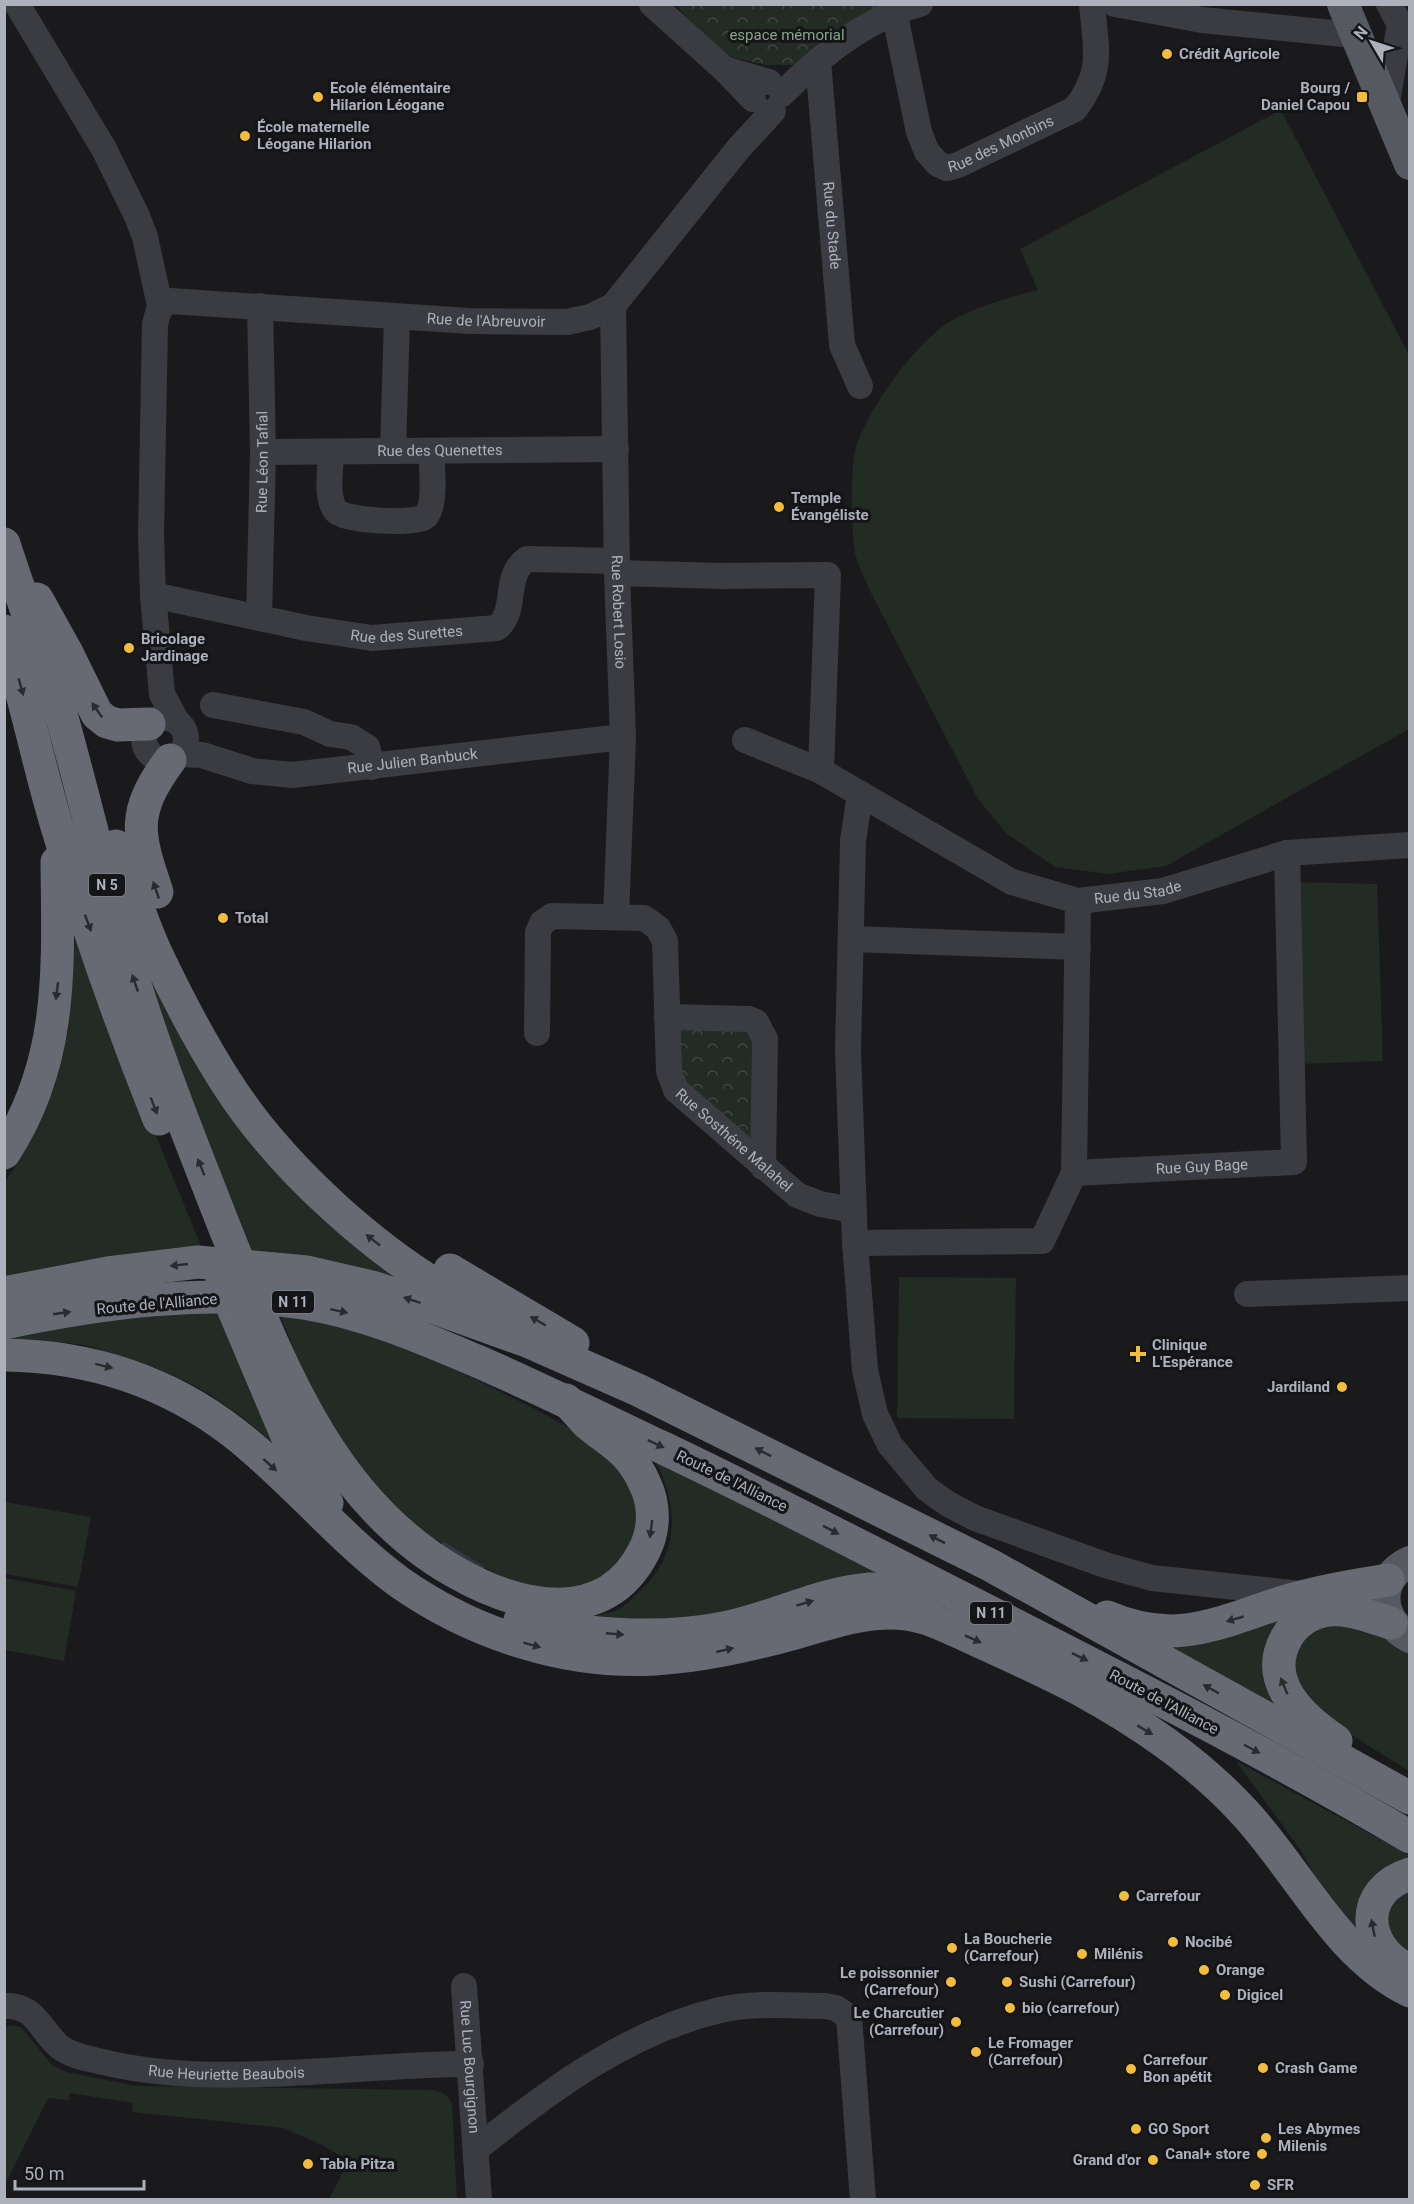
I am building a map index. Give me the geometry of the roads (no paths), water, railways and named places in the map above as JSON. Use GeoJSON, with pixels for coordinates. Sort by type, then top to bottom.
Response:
{"type":"FeatureCollection","features":[{"type":"Feature","properties":{"kind":"highway"},"geometry":{"type":"LineString","coordinates":[[4,530],[95,792],[158,956],[226,1082],[292,1164],[321,1195],[369,1237],[422,1276],[526,1341]]}},
{"type":"Feature","properties":{"kind":"highway"},"geometry":{"type":"LineString","coordinates":[[12,556],[67,653],[97,714],[107,722],[174,739],[142,806],[140,844],[177,952],[215,1030],[265,1104],[331,1180],[424,1252],[562,1335],[638,1390]]}},
{"type":"Feature","properties":{"kind":"highway","name":"N 5"},"geometry":{"type":"LineString","coordinates":[[12,556],[61,716],[129,964],[174,1099],[210,1221]]}},
{"type":"Feature","properties":{"kind":"highway","name":"N 5"},"geometry":{"type":"LineString","coordinates":[[4,631],[23,692],[57,827],[127,1036],[210,1221],[258,1342]]}},
{"type":"Feature","properties":{"kind":"highway"},"geometry":{"type":"LineString","coordinates":[[4,1153],[29,1108],[53,1025],[58,981],[57,827]]}},
{"type":"Feature","properties":{"kind":"highway","name":"N 11"},"geometry":{"type":"LineString","coordinates":[[4,1293],[108,1272],[198,1263],[307,1272],[372,1287],[526,1341],[638,1390],[990,1565],[1410,1798]]}},
{"type":"Feature","properties":{"kind":"highway","name":"Route de l'Alliance"},"geometry":{"type":"LineString","coordinates":[[4,1323],[112,1306],[206,1297],[300,1303],[360,1315],[393,1326],[566,1400],[771,1499],[1346,1799],[1410,1837]]}},
{"type":"Feature","properties":{"kind":"highway"},"geometry":{"type":"LineString","coordinates":[[258,1342],[344,1473],[363,1496],[418,1548],[456,1573],[494,1590],[547,1604],[577,1605],[608,1594],[623,1582],[639,1562],[648,1542],[652,1514],[645,1484],[632,1460],[613,1441],[587,1423],[566,1400]]}},
{"type":"Feature","properties":{"kind":"highway"},"geometry":{"type":"LineString","coordinates":[[258,1342],[290,1443],[355,1544]]}},
{"type":"Feature","properties":{"kind":"highway"},"geometry":{"type":"LineString","coordinates":[[258,1342],[324,1474],[375,1532],[435,1582],[504,1616],[559,1628],[644,1636],[725,1628],[827,1596],[872,1589],[929,1599],[1045,1640]]}},
{"type":"Feature","properties":{"kind":"highway"},"geometry":{"type":"LineString","coordinates":[[4,1355],[59,1357],[88,1362],[122,1372],[163,1390],[234,1433],[399,1582],[471,1622],[525,1643],[577,1655],[649,1661],[699,1656],[856,1617],[904,1613],[933,1620],[1079,1689],[1169,1744],[1204,1771],[1245,1812],[1286,1861],[1346,1941],[1393,1983],[1410,1991]]}},
{"type":"Feature","properties":{"kind":"highway"},"geometry":{"type":"LineString","coordinates":[[990,1565],[1123,1624],[1169,1632],[1192,1631],[1399,1571]]}},
{"type":"Feature","properties":{"kind":"highway"},"geometry":{"type":"LineString","coordinates":[[1400,1630],[1335,1610],[1311,1614],[1292,1629],[1285,1639],[1278,1656],[1278,1671],[1292,1702],[1310,1721],[1410,1786]]}},
{"type":"Feature","properties":{"kind":"highway"},"geometry":{"type":"LineString","coordinates":[[1410,1874],[1398,1880],[1379,1897],[1371,1917],[1375,1940],[1384,1953],[1410,1970]]}},
{"type":"Feature","properties":{"kind":"main road"},"geometry":{"type":"LineString","coordinates":[[1342,4],[1410,164]]}},
{"type":"Feature","properties":{"kind":"main road"},"geometry":{"type":"LineString","coordinates":[[1399,1571],[1383,1602],[1400,1630]]}},
{"type":"Feature","properties":{"kind":"street"},"geometry":{"type":"LineString","coordinates":[[17,4],[104,149],[137,216],[145,237],[160,306],[155,335],[151,536],[153,595],[162,694],[174,739]]}},
{"type":"Feature","properties":{"kind":"street"},"geometry":{"type":"LineString","coordinates":[[652,4],[723,68],[768,96],[868,25],[894,10],[920,4]]}},
{"type":"Feature","properties":{"kind":"street","name":"Rue des Monbins"},"geometry":{"type":"LineString","coordinates":[[894,10],[920,132],[927,152],[938,164],[947,168],[1075,109],[1088,92],[1097,65],[1092,4]]}},
{"type":"Feature","properties":{"kind":"street"},"geometry":{"type":"LineString","coordinates":[[1114,4],[1202,20],[1354,35]]}},
{"type":"Feature","properties":{"kind":"street"},"geometry":{"type":"LineString","coordinates":[[1386,108],[1399,30],[1399,23],[1389,4]]}},
{"type":"Feature","properties":{"kind":"street","name":"Rue du Stade"},"geometry":{"type":"LineString","coordinates":[[810,68],[842,345],[860,386]]}},
{"type":"Feature","properties":{"kind":"street","name":"Rue de l'Abreuvoir"},"geometry":{"type":"LineString","coordinates":[[160,306],[170,301],[397,318],[567,322],[590,317],[613,306],[738,149],[768,96]]}},
{"type":"Feature","properties":{"kind":"street","name":"Rue Léon Tafial"},"geometry":{"type":"LineString","coordinates":[[259,618],[263,452],[260,306]]}},
{"type":"Feature","properties":{"kind":"street","name":"Rue Robert Losio"},"geometry":{"type":"LineString","coordinates":[[613,306],[617,567],[623,737],[616,917]]}},
{"type":"Feature","properties":{"kind":"street"},"geometry":{"type":"LineString","coordinates":[[393,451],[397,318]]}},
{"type":"Feature","properties":{"kind":"street","name":"Rue des Quenettes"},"geometry":{"type":"LineString","coordinates":[[263,452],[616,449]]}},
{"type":"Feature","properties":{"kind":"street"},"geometry":{"type":"LineString","coordinates":[[331,452],[331,497],[335,510],[342,517],[398,520],[421,519],[426,515],[430,506],[433,477],[431,452]]}},
{"type":"Feature","properties":{"kind":"street","name":"Rue des Surettes"},"geometry":{"type":"LineString","coordinates":[[153,595],[259,618],[372,638],[497,628],[507,616],[516,571],[527,559],[722,576],[828,575],[821,771]]}},
{"type":"Feature","properties":{"kind":"street"},"geometry":{"type":"LineString","coordinates":[[213,705],[304,722],[330,734],[351,736],[368,747],[372,767]]}},
{"type":"Feature","properties":{"kind":"street","name":"Rue Julien Banbuck"},"geometry":{"type":"LineString","coordinates":[[174,739],[252,771],[292,775],[623,737]]}},
{"type":"Feature","properties":{"kind":"street","name":"Rue du Stade"},"geometry":{"type":"LineString","coordinates":[[745,740],[821,771],[1012,882],[1078,901],[1163,891],[1287,853],[1410,845]]}},
{"type":"Feature","properties":{"kind":"street"},"geometry":{"type":"LineString","coordinates":[[860,794],[853,841],[848,1050],[855,1243],[865,1370],[875,1414],[890,1444],[927,1489],[948,1504],[975,1518],[1105,1565],[1152,1578],[1311,1595]]}},
{"type":"Feature","properties":{"kind":"street","name":"Rue Guy Bage"},"geometry":{"type":"LineString","coordinates":[[1074,1173],[1294,1162],[1287,853]]}},
{"type":"Feature","properties":{"kind":"street"},"geometry":{"type":"LineString","coordinates":[[855,1243],[1042,1241],[1074,1173],[1078,901]]}},
{"type":"Feature","properties":{"kind":"street","name":"Rue Sosthéne Malahel"},"geometry":{"type":"LineString","coordinates":[[537,1034],[538,932],[542,923],[552,916],[644,918],[662,935],[665,941],[669,1071],[676,1090],[797,1195],[820,1204],[854,1210]]}},
{"type":"Feature","properties":{"kind":"street"},"geometry":{"type":"LineString","coordinates":[[851,939],[1078,947]]}},
{"type":"Feature","properties":{"kind":"street"},"geometry":{"type":"LineString","coordinates":[[668,1017],[749,1019],[761,1029],[765,1039],[763,1167]]}},
{"type":"Feature","properties":{"kind":"street"},"geometry":{"type":"LineString","coordinates":[[1248,1294],[1410,1288]]}},
{"type":"Feature","properties":{"kind":"street","name":"Rue Luc Bourgignon"},"geometry":{"type":"LineString","coordinates":[[464,1986],[479,2199]]}},
{"type":"Feature","properties":{"kind":"street","name":"Rue Heuriette Beaubois"},"geometry":{"type":"LineString","coordinates":[[4,2006],[29,2011],[38,2019],[50,2037],[70,2054],[115,2065],[146,2069],[222,2074],[471,2064]]}},
{"type":"Feature","properties":{"kind":"street"},"geometry":{"type":"LineString","coordinates":[[476,2149],[581,2072],[632,2042],[720,2010],[825,2006],[836,2008],[849,2017],[863,2199]]}},
{"type":"Feature","properties":{"kind":"waterway"},"geometry":{"type":"LineString","coordinates":[[444,1545],[482,1568]]}},
{"type":"Feature","properties":{"kind":"place","name":"Crédit Agricole"},"geometry":{"type":"Point","coordinates":[1167,54]}},
{"type":"Feature","properties":{"kind":"place","name":"Ecole élémentaire Hilarion Léogane"},"geometry":{"type":"Point","coordinates":[318,97]}},
{"type":"Feature","properties":{"kind":"place","name":"Bourg / Daniel Capou"},"geometry":{"type":"Point","coordinates":[1362,97]}},
{"type":"Feature","properties":{"kind":"place","name":"École maternelle Léogane Hilarion"},"geometry":{"type":"Point","coordinates":[245,136]}},
{"type":"Feature","properties":{"kind":"place","name":"Temple Évangéliste"},"geometry":{"type":"Point","coordinates":[779,507]}},
{"type":"Feature","properties":{"kind":"place","name":"Bricolage Jardinage"},"geometry":{"type":"Point","coordinates":[129,648]}},
{"type":"Feature","properties":{"kind":"place","name":"Total"},"geometry":{"type":"Point","coordinates":[223,918]}},
{"type":"Feature","properties":{"kind":"place","name":"Clinique L'Espérance"},"geometry":{"type":"Point","coordinates":[1138,1354]}},
{"type":"Feature","properties":{"kind":"place","name":"Jardiland"},"geometry":{"type":"Point","coordinates":[1342,1387]}},
{"type":"Feature","properties":{"kind":"place","name":"Carrefour"},"geometry":{"type":"Point","coordinates":[1124,1896]}},
{"type":"Feature","properties":{"kind":"place","name":"Nocibé"},"geometry":{"type":"Point","coordinates":[1173,1942]}},
{"type":"Feature","properties":{"kind":"place","name":"La Boucherie (Carrefour)"},"geometry":{"type":"Point","coordinates":[952,1948]}},
{"type":"Feature","properties":{"kind":"place","name":"Milénis"},"geometry":{"type":"Point","coordinates":[1082,1954]}},
{"type":"Feature","properties":{"kind":"place","name":"Orange"},"geometry":{"type":"Point","coordinates":[1204,1970]}},
{"type":"Feature","properties":{"kind":"place","name":"Le poissonnier (Carrefour)"},"geometry":{"type":"Point","coordinates":[951,1982]}},
{"type":"Feature","properties":{"kind":"place","name":"Sushi (Carrefour)"},"geometry":{"type":"Point","coordinates":[1007,1982]}},
{"type":"Feature","properties":{"kind":"place","name":"Digicel"},"geometry":{"type":"Point","coordinates":[1225,1995]}},
{"type":"Feature","properties":{"kind":"place","name":"bio (carrefour)"},"geometry":{"type":"Point","coordinates":[1010,2008]}},
{"type":"Feature","properties":{"kind":"place","name":"Le Charcutier (Carrefour)"},"geometry":{"type":"Point","coordinates":[956,2022]}},
{"type":"Feature","properties":{"kind":"place","name":"Le Fromager (Carrefour)"},"geometry":{"type":"Point","coordinates":[976,2052]}},
{"type":"Feature","properties":{"kind":"place","name":"Crash Game"},"geometry":{"type":"Point","coordinates":[1263,2068]}},
{"type":"Feature","properties":{"kind":"place","name":"Carrefour Bon apétit"},"geometry":{"type":"Point","coordinates":[1131,2069]}},
{"type":"Feature","properties":{"kind":"place","name":"GO Sport"},"geometry":{"type":"Point","coordinates":[1136,2129]}},
{"type":"Feature","properties":{"kind":"place","name":"Les Abymes Milenis"},"geometry":{"type":"Point","coordinates":[1266,2138]}},
{"type":"Feature","properties":{"kind":"place","name":"Canal+ store"},"geometry":{"type":"Point","coordinates":[1262,2154]}},
{"type":"Feature","properties":{"kind":"place","name":"Grand d'or"},"geometry":{"type":"Point","coordinates":[1153,2160]}},
{"type":"Feature","properties":{"kind":"place","name":"Tabla Pitza"},"geometry":{"type":"Point","coordinates":[308,2164]}},
{"type":"Feature","properties":{"kind":"place","name":"SFR"},"geometry":{"type":"Point","coordinates":[1255,2185]}},
{"type":"Feature","properties":{"kind":"park label","name":"espace mémorial"},"geometry":{"type":"Point","coordinates":[787,35]}}]}
